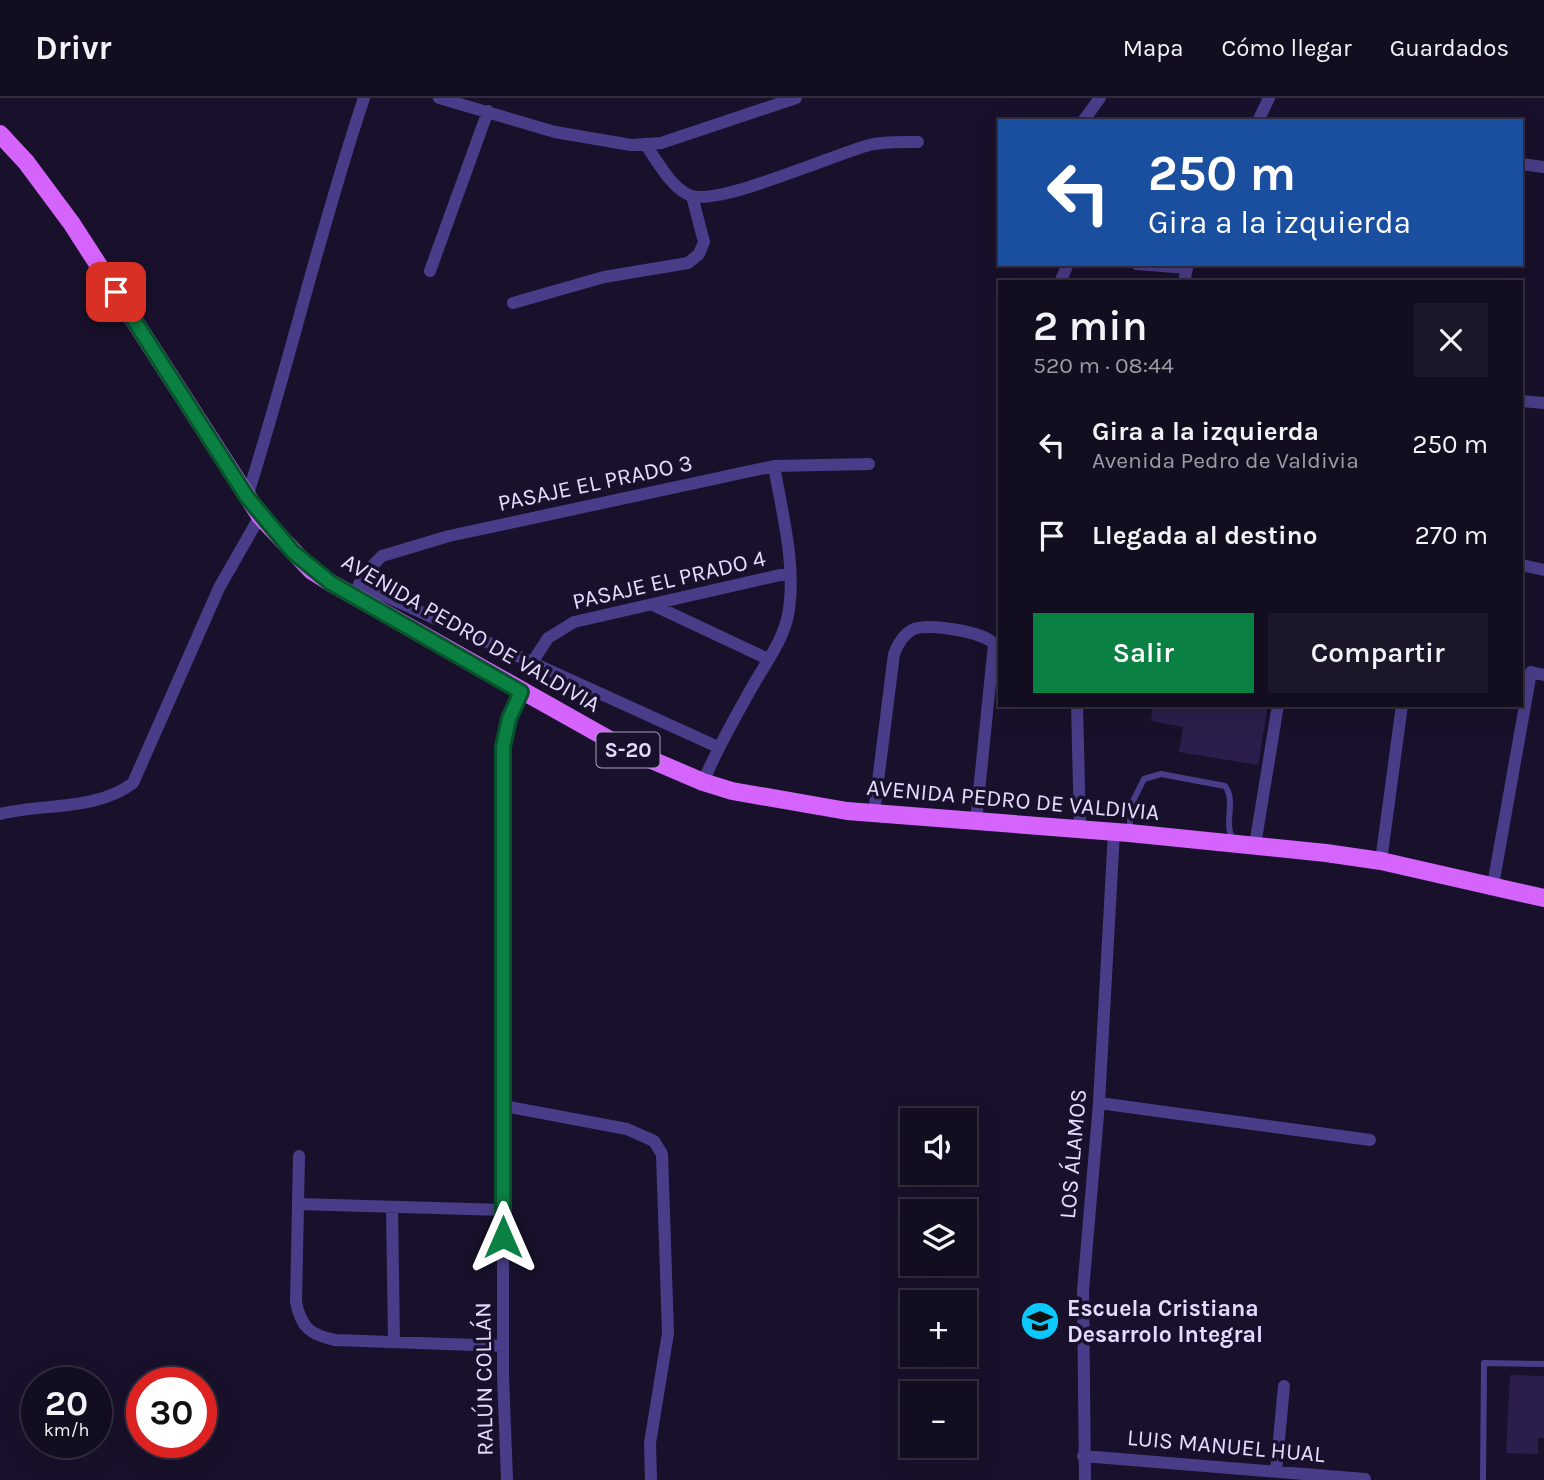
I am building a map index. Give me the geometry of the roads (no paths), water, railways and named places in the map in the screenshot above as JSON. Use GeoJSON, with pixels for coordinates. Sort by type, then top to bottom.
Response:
{"type":"FeatureCollection","features":[{"type":"Feature","properties":{"kind":"main road","name":"AVENIDA PEDRO DE VALDIVIA"},"geometry":{"type":"LineString","coordinates":[[0,134],[26,162],[72,224],[260,516],[312,571],[356,590],[521,692],[626,749],[703,782],[792,804],[1255,845],[1381,861],[1544,898]]}},
{"type":"Feature","properties":{"kind":"street"},"geometry":{"type":"LineString","coordinates":[[247,497],[276,406],[331,195],[364,98]]}},
{"type":"Feature","properties":{"kind":"street"},"geometry":{"type":"LineString","coordinates":[[439,98],[555,132],[631,145],[661,143],[796,98]]}},
{"type":"Feature","properties":{"kind":"street"},"geometry":{"type":"LineString","coordinates":[[1084,119],[1100,98]]}},
{"type":"Feature","properties":{"kind":"street"},"geometry":{"type":"LineString","coordinates":[[1259,119],[1269,98]]}},
{"type":"Feature","properties":{"kind":"street"},"geometry":{"type":"LineString","coordinates":[[430,271],[488,111]]}},
{"type":"Feature","properties":{"kind":"street"},"geometry":{"type":"LineString","coordinates":[[692,196],[740,189],[870,145],[918,142]]}},
{"type":"Feature","properties":{"kind":"street"},"geometry":{"type":"LineString","coordinates":[[513,303],[604,278],[688,263],[699,254],[704,242],[692,196],[675,184],[645,144]]}},
{"type":"Feature","properties":{"kind":"street"},"geometry":{"type":"LineString","coordinates":[[1523,164],[1544,167]]}},
{"type":"Feature","properties":{"kind":"street"},"geometry":{"type":"LineString","coordinates":[[1523,401],[1544,404]]}},
{"type":"Feature","properties":{"kind":"street","name":"PASAJE EL PRADO 3"},"geometry":{"type":"LineString","coordinates":[[356,590],[374,561],[390,552],[774,466],[869,464]]}},
{"type":"Feature","properties":{"kind":"street"},"geometry":{"type":"LineString","coordinates":[[703,782],[718,747],[768,659],[788,617],[789,573],[774,466]]}},
{"type":"Feature","properties":{"kind":"street"},"geometry":{"type":"LineString","coordinates":[[0,814],[101,800],[119,794],[133,783],[219,588],[260,516]]}},
{"type":"Feature","properties":{"kind":"street"},"geometry":{"type":"LineString","coordinates":[[1523,565],[1544,570]]}},
{"type":"Feature","properties":{"kind":"street","name":"PASAJE EL PRADO 4"},"geometry":{"type":"LineString","coordinates":[[533,661],[548,638],[565,626],[789,573]]}},
{"type":"Feature","properties":{"kind":"street"},"geometry":{"type":"LineString","coordinates":[[356,590],[533,661],[718,747]]}},
{"type":"Feature","properties":{"kind":"street"},"geometry":{"type":"LineString","coordinates":[[653,605],[768,659]]}},
{"type":"Feature","properties":{"kind":"street"},"geometry":{"type":"LineString","coordinates":[[874,813],[893,660],[899,644],[911,630],[923,627],[982,634],[991,640],[995,654],[976,821]]}},
{"type":"Feature","properties":{"kind":"street"},"geometry":{"type":"LineString","coordinates":[[1493,885],[1531,672],[1544,675]]}},
{"type":"Feature","properties":{"kind":"street","name":"RALÚN COLLÁN"},"geometry":{"type":"LineString","coordinates":[[506,1480],[503,1346],[503,747],[509,719],[521,692]]}},
{"type":"Feature","properties":{"kind":"street"},"geometry":{"type":"LineString","coordinates":[[1077,707],[1080,829]]}},
{"type":"Feature","properties":{"kind":"street"},"geometry":{"type":"LineString","coordinates":[[1255,845],[1278,707]]}},
{"type":"Feature","properties":{"kind":"street"},"geometry":{"type":"LineString","coordinates":[[1381,861],[1402,707]]}},
{"type":"Feature","properties":{"kind":"street","name":"LOS ÁLAMOS"},"geometry":{"type":"LineString","coordinates":[[1085,1480],[1083,1291],[1121,832]]}},
{"type":"Feature","properties":{"kind":"street"},"geometry":{"type":"LineString","coordinates":[[1099,1103],[1370,1140]]}},
{"type":"Feature","properties":{"kind":"street"},"geometry":{"type":"LineString","coordinates":[[504,1106],[627,1129],[654,1141],[662,1154],[668,1333],[650,1443],[651,1480]]}},
{"type":"Feature","properties":{"kind":"street"},"geometry":{"type":"LineString","coordinates":[[299,1156],[296,1302],[299,1319],[305,1328],[315,1336],[335,1340],[503,1346]]}},
{"type":"Feature","properties":{"kind":"street"},"geometry":{"type":"LineString","coordinates":[[298,1204],[503,1210]]}},
{"type":"Feature","properties":{"kind":"street"},"geometry":{"type":"LineString","coordinates":[[392,1207],[394,1341]]}},
{"type":"Feature","properties":{"kind":"street"},"geometry":{"type":"LineString","coordinates":[[1276,1471],[1284,1386]]}},
{"type":"Feature","properties":{"kind":"street","name":"LUIS MANUEL HUAL"},"geometry":{"type":"LineString","coordinates":[[1083,1456],[1365,1479]]}},
{"type":"Feature","properties":{"kind":"lane"},"geometry":{"type":"LineString","coordinates":[[1121,832],[1143,779],[1161,774],[1225,786],[1230,796],[1228,833],[1235,843]]}},
{"type":"Feature","properties":{"kind":"lane"},"geometry":{"type":"LineString","coordinates":[[1483,1480],[1484,1363],[1544,1364]]}},
{"type":"Feature","properties":{"kind":"place","name":"Escuela Cristiana Desarrolo Integral"},"geometry":{"type":"Point","coordinates":[1040,1321]}}]}
